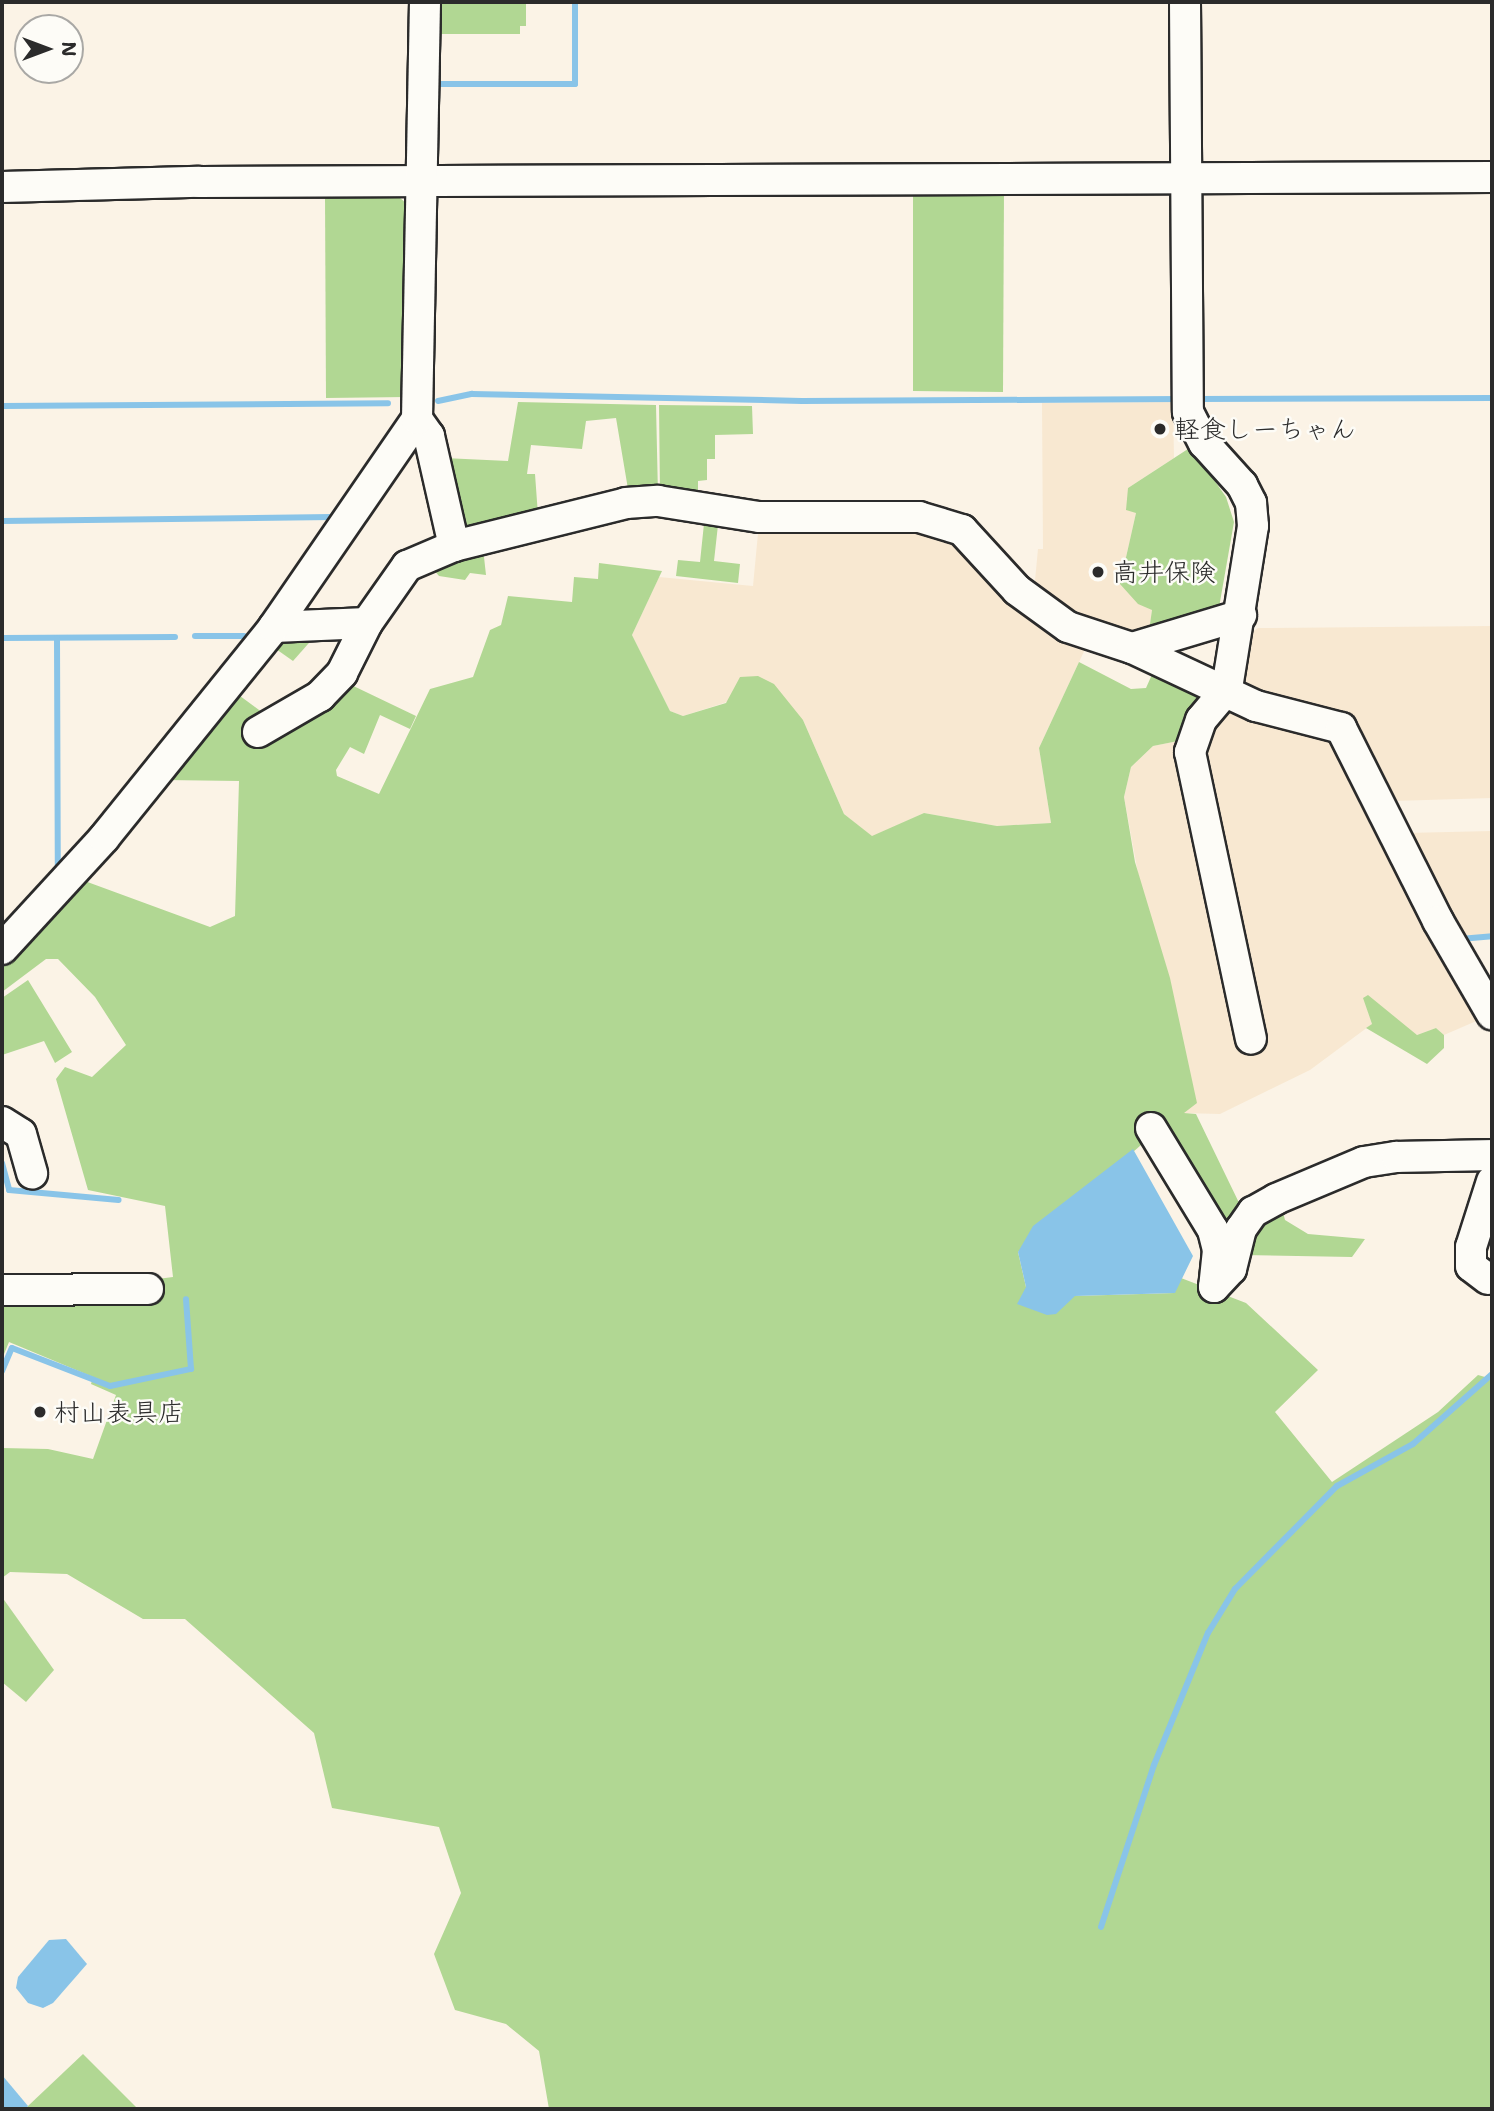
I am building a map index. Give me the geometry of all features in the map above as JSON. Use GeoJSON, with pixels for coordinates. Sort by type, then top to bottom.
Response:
{"type":"FeatureCollection","features":[{"type":"Feature","properties":{"kind":"street"},"geometry":{"type":"LineString","coordinates":[[2,949],[104,838],[274,627],[417,419],[425,2]]}},
{"type":"Feature","properties":{"kind":"street"},"geometry":{"type":"LineString","coordinates":[[1185,2],[1188,399],[1204,443],[1233,470],[1251,503],[1253,526],[1241,615],[1227,689],[1201,720],[1190,752],[1251,1039]]}},
{"type":"Feature","properties":{"kind":"street"},"geometry":{"type":"LineString","coordinates":[[2,187],[423,182],[1492,177]]}},
{"type":"Feature","properties":{"kind":"street"},"geometry":{"type":"LineString","coordinates":[[417,419],[429,436],[454,546]]}},
{"type":"Feature","properties":{"kind":"street"},"geometry":{"type":"LineString","coordinates":[[258,732],[320,696],[342,673],[367,623],[407,566],[454,546],[626,503],[658,501],[759,517],[919,517],[962,530],[1017,590],[1069,627],[1132,648],[1227,689],[1256,706],[1340,728],[1438,921],[1492,1014]]}},
{"type":"Feature","properties":{"kind":"street"},"geometry":{"type":"LineString","coordinates":[[1132,648],[1241,615]]}},
{"type":"Feature","properties":{"kind":"street"},"geometry":{"type":"LineString","coordinates":[[274,627],[367,623]]}},
{"type":"Feature","properties":{"kind":"street"},"geometry":{"type":"LineString","coordinates":[[2,1122],[21,1134],[32,1173]]}},
{"type":"Feature","properties":{"kind":"street"},"geometry":{"type":"LineString","coordinates":[[1152,1128],[1213,1230],[1218,1250],[1213,1287],[1224,1281],[1231,1269],[1241,1229],[1253,1212],[1276,1199],[1364,1162],[1397,1157],[1492,1155]]}},
{"type":"Feature","properties":{"kind":"street"},"geometry":{"type":"LineString","coordinates":[[1488,1279],[1471,1266],[1471,1247],[1492,1181]]}},
{"type":"Feature","properties":{"kind":"street"},"geometry":{"type":"LineString","coordinates":[[2,1290],[148,1289]]}},
{"type":"Feature","properties":{"kind":"shaded area"},"geometry":{"type":"Polygon","coordinates":[[[1173,402],[1174,458],[1128,488],[1136,513],[1120,584],[1152,610],[1148,640],[1116,636],[1034,591],[1038,549],[1043,549],[1042,403],[1173,402]]]}},
{"type":"Feature","properties":{"kind":"shaded area"},"geometry":{"type":"Polygon","coordinates":[[[759,523],[933,526],[1087,645],[1039,748],[1051,823],[997,826],[924,813],[872,837],[844,814],[803,720],[727,702],[683,716],[670,711],[632,635],[659,577],[753,586],[759,523]]]}},
{"type":"Feature","properties":{"kind":"shaded area"},"geometry":{"type":"Polygon","coordinates":[[[1492,626],[1492,798],[1393,801],[1348,713],[1298,708],[1242,686],[1244,638],[1258,628],[1492,626]]]}},
{"type":"Feature","properties":{"kind":"shaded area"},"geometry":{"type":"Polygon","coordinates":[[[1204,696],[1337,742],[1481,1019],[1444,1035],[1436,1028],[1417,1035],[1364,999],[1372,1024],[1310,1070],[1220,1114],[1182,1113],[1124,797],[1131,767],[1153,746],[1183,740],[1204,696]]]}},
{"type":"Feature","properties":{"kind":"shaded area"},"geometry":{"type":"Polygon","coordinates":[[[1492,831],[1492,934],[1458,938],[1406,833],[1492,831]]]}},
{"type":"Feature","properties":{"kind":"green space"},"geometry":{"type":"Polygon","coordinates":[[[434,2],[532,4],[526,4],[526,26],[520,26],[520,34],[434,34],[434,2]]]}},
{"type":"Feature","properties":{"kind":"green space"},"geometry":{"type":"Polygon","coordinates":[[[1004,191],[1003,392],[913,391],[913,192],[1004,191]]]}},
{"type":"Feature","properties":{"kind":"green space"},"geometry":{"type":"Polygon","coordinates":[[[325,196],[399,197],[408,205],[406,397],[326,398],[325,196]]]}},
{"type":"Feature","properties":{"kind":"green space"},"geometry":{"type":"Polygon","coordinates":[[[518,402],[656,405],[658,495],[629,495],[616,418],[586,421],[582,449],[531,445],[527,474],[535,474],[538,515],[460,530],[444,458],[508,461],[518,402]]]}},
{"type":"Feature","properties":{"kind":"green space"},"geometry":{"type":"Polygon","coordinates":[[[659,405],[752,406],[753,434],[715,435],[715,459],[707,459],[707,480],[698,481],[698,499],[660,494],[659,405]]]}},
{"type":"Feature","properties":{"kind":"green space"},"geometry":{"type":"Polygon","coordinates":[[[1191,447],[1226,497],[1234,522],[1217,619],[1148,638],[1152,610],[1138,604],[1120,584],[1136,513],[1126,510],[1128,488],[1191,447]]]}},
{"type":"Feature","properties":{"kind":"green space"},"geometry":{"type":"Polygon","coordinates":[[[705,514],[719,516],[714,561],[740,564],[738,583],[676,576],[678,560],[700,562],[705,514]]]}},
{"type":"Feature","properties":{"kind":"green space"},"geometry":{"type":"Polygon","coordinates":[[[483,548],[486,575],[470,573],[465,580],[439,576],[428,563],[483,548]]]}},
{"type":"Feature","properties":{"kind":"green space"},"geometry":{"type":"Polygon","coordinates":[[[599,563],[662,571],[632,635],[670,711],[683,716],[726,703],[740,677],[758,676],[774,684],[803,720],[844,814],[872,836],[924,813],[997,826],[1051,823],[1039,748],[1079,662],[1131,689],[1146,688],[1154,670],[1204,696],[1183,740],[1153,746],[1131,767],[1124,797],[1135,862],[1170,978],[1197,1103],[1184,1113],[1196,1114],[1243,1211],[1232,1234],[1156,1132],[1018,1252],[1026,1287],[1075,1296],[1174,1293],[1181,1278],[1246,1303],[1318,1370],[1275,1412],[1332,1482],[1438,1412],[1478,1375],[1492,1379],[1492,2109],[549,2109],[539,2051],[506,2024],[455,2010],[434,1954],[461,1893],[439,1827],[332,1808],[314,1733],[185,1619],[143,1619],[67,1574],[10,1572],[2,1578],[2,1448],[48,1449],[93,1459],[116,1395],[91,1384],[93,1377],[9,1342],[2,1359],[2,1299],[173,1277],[165,1206],[88,1190],[56,1079],[65,1067],[92,1077],[126,1045],[95,997],[58,959],[46,959],[2,992],[2,962],[82,880],[210,927],[235,916],[239,781],[165,780],[236,693],[278,724],[343,681],[416,716],[410,729],[380,715],[364,754],[350,747],[336,770],[337,776],[379,794],[430,689],[473,677],[490,630],[501,625],[508,596],[572,602],[574,577],[598,579],[599,563]]]}},
{"type":"Feature","properties":{"kind":"green space"},"geometry":{"type":"Polygon","coordinates":[[[285,635],[316,635],[293,661],[276,649],[285,635]]]}},
{"type":"Feature","properties":{"kind":"green space"},"geometry":{"type":"Polygon","coordinates":[[[28,980],[72,1052],[55,1063],[44,1041],[2,1055],[2,998],[28,980]]]}},
{"type":"Feature","properties":{"kind":"green space"},"geometry":{"type":"Polygon","coordinates":[[[1368,995],[1417,1035],[1436,1028],[1444,1035],[1444,1048],[1427,1064],[1366,1028],[1372,1024],[1363,998],[1368,995]]]}},
{"type":"Feature","properties":{"kind":"green space"},"geometry":{"type":"Polygon","coordinates":[[[1281,1205],[1285,1220],[1308,1234],[1365,1239],[1352,1257],[1243,1255],[1245,1235],[1281,1205]]]}},
{"type":"Feature","properties":{"kind":"green space"},"geometry":{"type":"Polygon","coordinates":[[[2,1597],[54,1670],[26,1702],[2,1682],[2,1597]]]}},
{"type":"Feature","properties":{"kind":"green space"},"geometry":{"type":"Polygon","coordinates":[[[83,2054],[138,2109],[25,2109],[28,2106],[83,2054]]]}},
{"type":"Feature","properties":{"kind":"water"},"geometry":{"type":"Polygon","coordinates":[[[1133,1149],[1193,1256],[1175,1293],[1075,1296],[1056,1314],[1047,1315],[1017,1304],[1026,1287],[1018,1252],[1033,1226],[1133,1149]]]}},
{"type":"Feature","properties":{"kind":"water"},"geometry":{"type":"Polygon","coordinates":[[[66,1939],[87,1964],[53,2003],[43,2008],[28,2003],[16,1988],[18,1977],[49,1940],[66,1939]]]}},
{"type":"Feature","properties":{"kind":"water"},"geometry":{"type":"Polygon","coordinates":[[[2,2075],[28,2106],[25,2109],[2,2109],[2,2075]]]}},
{"type":"Feature","properties":{"kind":"waterway"},"geometry":{"type":"LineString","coordinates":[[437,84],[575,84],[575,2]]}},
{"type":"Feature","properties":{"kind":"waterway"},"geometry":{"type":"LineString","coordinates":[[438,401],[472,394],[802,401],[1181,399]]}},
{"type":"Feature","properties":{"kind":"waterway"},"geometry":{"type":"LineString","coordinates":[[1195,399],[1492,398]]}},
{"type":"Feature","properties":{"kind":"waterway"},"geometry":{"type":"LineString","coordinates":[[2,406],[388,403]]}},
{"type":"Feature","properties":{"kind":"waterway"},"geometry":{"type":"LineString","coordinates":[[2,521],[332,517],[346,497]]}},
{"type":"Feature","properties":{"kind":"waterway"},"geometry":{"type":"LineString","coordinates":[[195,636],[244,636]]}},
{"type":"Feature","properties":{"kind":"waterway"},"geometry":{"type":"LineString","coordinates":[[2,638],[175,637]]}},
{"type":"Feature","properties":{"kind":"waterway"},"geometry":{"type":"LineString","coordinates":[[57,638],[58,873]]}},
{"type":"Feature","properties":{"kind":"waterway"},"geometry":{"type":"LineString","coordinates":[[1460,939],[1492,936]]}},
{"type":"Feature","properties":{"kind":"waterway"},"geometry":{"type":"LineString","coordinates":[[2,1163],[9,1190],[119,1200]]}},
{"type":"Feature","properties":{"kind":"waterway"},"geometry":{"type":"LineString","coordinates":[[2,1371],[12,1348],[110,1386],[191,1369],[186,1299]]}},
{"type":"Feature","properties":{"kind":"waterway"},"geometry":{"type":"LineString","coordinates":[[1101,1927],[1154,1765],[1208,1633],[1235,1589],[1337,1486],[1413,1444],[1492,1374]]}},
{"type":"Feature","properties":{"kind":"place","name":"軽食しーちゃん"},"geometry":{"type":"Point","coordinates":[1160,429]}},
{"type":"Feature","properties":{"kind":"place","name":"高井保険"},"geometry":{"type":"Point","coordinates":[1098,572]}},
{"type":"Feature","properties":{"kind":"place","name":"村山表具店"},"geometry":{"type":"Point","coordinates":[40,1412]}}]}
